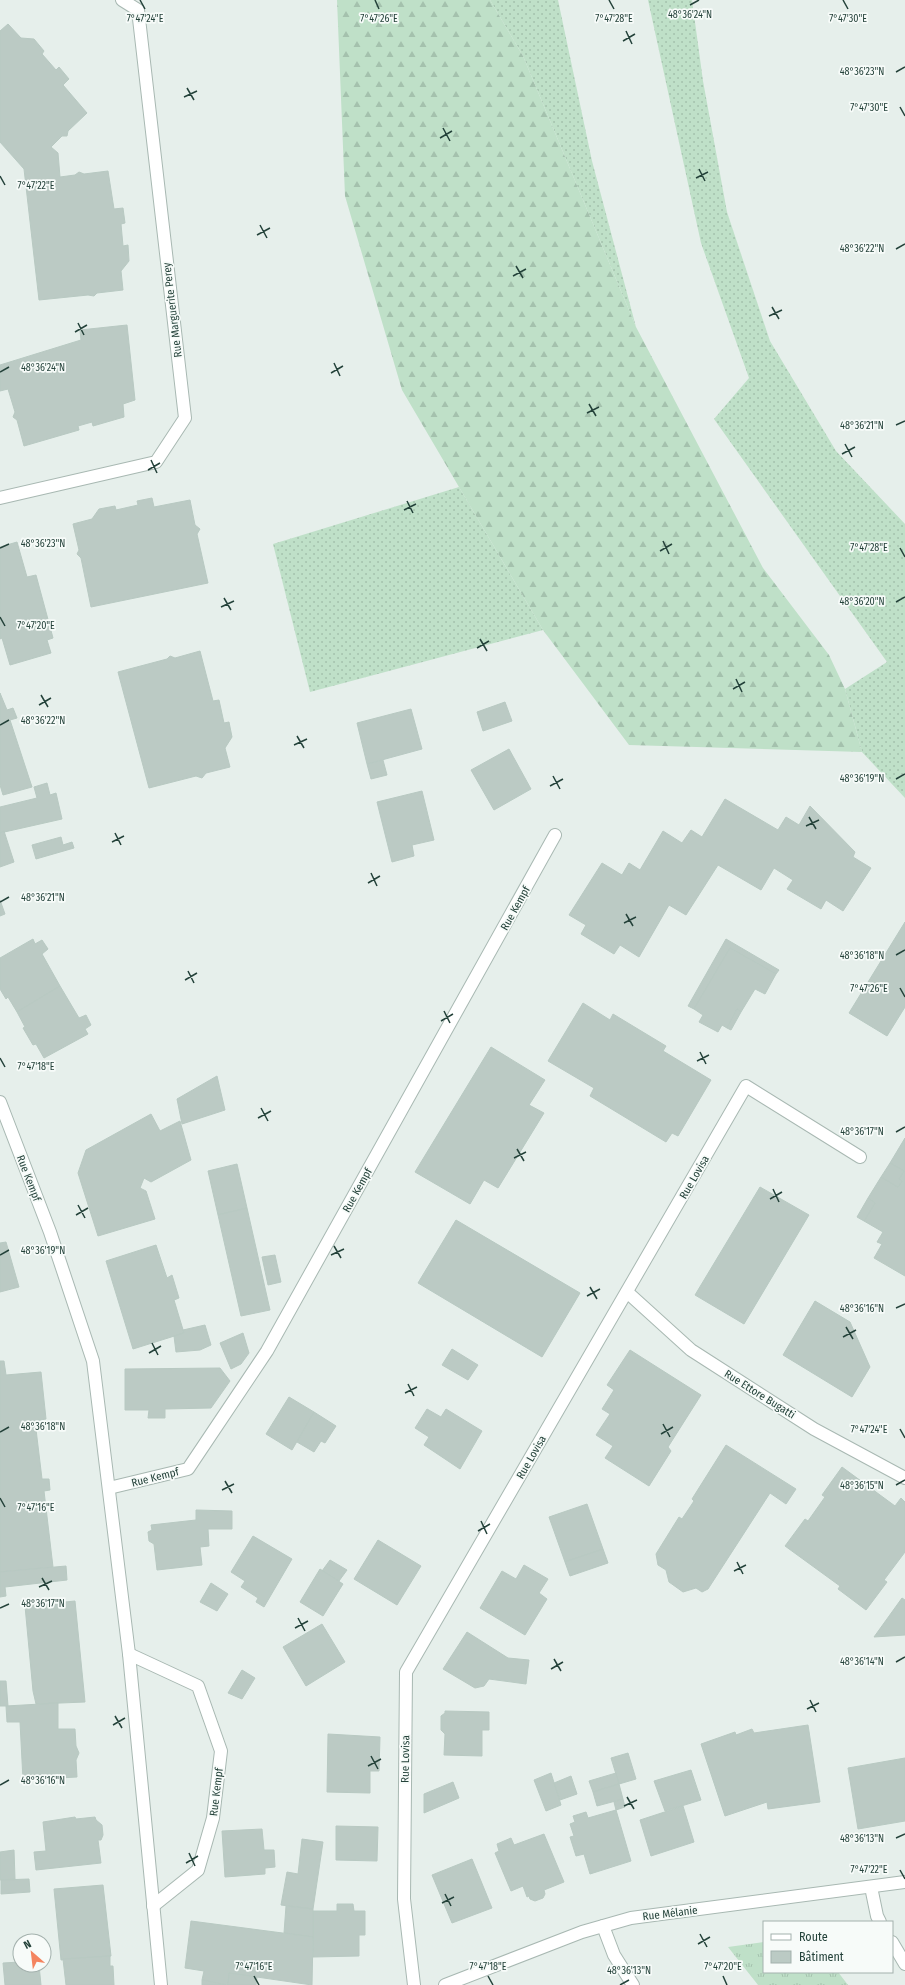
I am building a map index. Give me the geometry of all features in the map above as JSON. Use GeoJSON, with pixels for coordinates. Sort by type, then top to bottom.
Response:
{"type":"FeatureCollection","features":[{"type":"Feature","properties":{"kind":"street","name":"Rue Marguerite Perey"},"geometry":{"type":"LineString","coordinates":[[0,498],[156,462],[185,418],[138,10],[122,0]]}},
{"type":"Feature","properties":{"kind":"street","name":"Rue Kempf"},"geometry":{"type":"LineString","coordinates":[[109,1488],[188,1469],[267,1351],[555,835]]}},
{"type":"Feature","properties":{"kind":"street","name":"Rue Lovisa"},"geometry":{"type":"LineString","coordinates":[[414,1985],[404,1899],[406,1672],[746,1086],[860,1157]]}},
{"type":"Feature","properties":{"kind":"street","name":"Rue Kempf"},"geometry":{"type":"LineString","coordinates":[[0,1102],[50,1232],[93,1361],[129,1654],[161,1985]]}},
{"type":"Feature","properties":{"kind":"street","name":"Rue Ettore Bugatti"},"geometry":{"type":"LineString","coordinates":[[627,1292],[691,1350],[814,1429],[905,1478]]}},
{"type":"Feature","properties":{"kind":"street","name":"Rue Kempf"},"geometry":{"type":"LineString","coordinates":[[129,1654],[198,1686],[221,1751],[213,1818],[198,1870],[154,1906]]}},
{"type":"Feature","properties":{"kind":"street","name":"Rue Mélanie"},"geometry":{"type":"LineString","coordinates":[[445,1985],[582,1932],[631,1918],[905,1882]]}},
{"type":"Feature","properties":{"kind":"street"},"geometry":{"type":"LineString","coordinates":[[871,1887],[877,1916],[880,1921]]}},
{"type":"Feature","properties":{"kind":"street"},"geometry":{"type":"LineString","coordinates":[[603,1926],[614,1956],[633,1985]]}},
{"type":"Feature","properties":{"kind":"street"},"geometry":{"type":"LineString","coordinates":[[893,1944],[905,1964]]}},
{"type":"Feature","properties":{"kind":"green space"},"geometry":{"type":"Polygon","coordinates":[[[337,0],[490,0],[523,56],[636,327],[763,568],[829,655],[845,689],[862,752],[629,745],[543,630],[402,390],[345,196],[337,0]]]}},
{"type":"Feature","properties":{"kind":"green space"},"geometry":{"type":"Polygon","coordinates":[[[490,0],[558,0],[592,161],[636,327],[523,56],[490,0]]]}},
{"type":"Feature","properties":{"kind":"green space"},"geometry":{"type":"Polygon","coordinates":[[[648,0],[692,0],[703,81],[727,212],[770,341],[836,451],[905,524],[905,798],[862,752],[845,689],[887,662],[714,419],[749,378],[701,243],[648,0]]]}},
{"type":"Feature","properties":{"kind":"green space"},"geometry":{"type":"Polygon","coordinates":[[[459,487],[543,630],[310,692],[273,544],[459,487]]]}},
{"type":"Feature","properties":{"kind":"green space"},"geometry":{"type":"Polygon","coordinates":[[[763,1942],[763,1973],[839,1973],[848,1985],[758,1985],[728,1947],[763,1942]]]}},
{"type":"Feature","properties":{"kind":"building"},"geometry":{"type":"Polygon","coordinates":[[[8,24],[21,38],[34,39],[44,51],[42,54],[56,70],[59,67],[69,79],[63,85],[87,113],[68,131],[67,136],[62,136],[51,147],[58,153],[60,177],[75,175],[79,172],[84,174],[108,171],[114,209],[123,208],[125,223],[121,224],[123,246],[128,245],[129,261],[121,271],[123,290],[97,293],[94,296],[88,295],[39,300],[24,169],[0,142],[0,31],[8,24]]]}},
{"type":"Feature","properties":{"kind":"building"},"geometry":{"type":"Polygon","coordinates":[[[127,325],[135,400],[123,404],[124,417],[93,426],[92,422],[78,426],[79,430],[24,446],[17,420],[13,417],[15,412],[8,389],[0,391],[0,365],[81,340],[80,330],[127,325]]]}},
{"type":"Feature","properties":{"kind":"building"},"geometry":{"type":"Polygon","coordinates":[[[152,498],[154,507],[190,500],[195,525],[200,529],[197,534],[208,583],[91,607],[81,558],[77,554],[79,550],[73,524],[92,519],[99,509],[115,506],[116,510],[138,505],[137,501],[152,498]]]}},
{"type":"Feature","properties":{"kind":"building"},"geometry":{"type":"Polygon","coordinates":[[[17,542],[27,577],[36,575],[53,638],[47,640],[51,653],[10,665],[2,638],[0,639],[0,547],[17,542]]]}},
{"type":"Feature","properties":{"kind":"building"},"geometry":{"type":"Polygon","coordinates":[[[200,651],[213,701],[219,700],[224,723],[229,722],[232,737],[225,748],[230,767],[206,773],[202,778],[196,776],[149,788],[118,672],[167,659],[170,656],[175,658],[200,651]]]}},
{"type":"Feature","properties":{"kind":"building"},"geometry":{"type":"Polygon","coordinates":[[[0,693],[7,710],[13,708],[17,718],[10,720],[32,787],[3,795],[0,785],[0,693]]]}},
{"type":"Feature","properties":{"kind":"building"},"geometry":{"type":"Polygon","coordinates":[[[505,702],[512,721],[483,731],[477,712],[505,702]]]}},
{"type":"Feature","properties":{"kind":"building"},"geometry":{"type":"Polygon","coordinates":[[[411,709],[422,749],[367,764],[357,723],[411,709]]]}},
{"type":"Feature","properties":{"kind":"building"},"geometry":{"type":"Polygon","coordinates":[[[509,749],[531,789],[494,810],[471,770],[509,749]]]}},
{"type":"Feature","properties":{"kind":"building"},"geometry":{"type":"Polygon","coordinates":[[[383,760],[387,775],[371,779],[367,764],[383,760]]]}},
{"type":"Feature","properties":{"kind":"building"},"geometry":{"type":"Polygon","coordinates":[[[47,783],[50,795],[56,793],[62,819],[0,833],[0,807],[37,798],[34,787],[47,783]]]}},
{"type":"Feature","properties":{"kind":"building"},"geometry":{"type":"Polygon","coordinates":[[[422,791],[434,840],[412,845],[414,856],[392,862],[377,802],[422,791]]]}},
{"type":"Feature","properties":{"kind":"building"},"geometry":{"type":"Polygon","coordinates":[[[725,799],[778,830],[786,817],[799,825],[810,806],[855,852],[853,857],[871,868],[843,911],[826,900],[821,909],[787,889],[793,880],[774,868],[761,890],[718,865],[686,915],[669,905],[639,957],[620,945],[614,954],[581,934],[586,925],[569,915],[602,863],[622,875],[629,863],[640,870],[663,831],[682,843],[691,830],[702,837],[725,799]]]}},
{"type":"Feature","properties":{"kind":"building"},"geometry":{"type":"Polygon","coordinates":[[[4,831],[14,862],[0,867],[0,833],[4,831]]]}},
{"type":"Feature","properties":{"kind":"building"},"geometry":{"type":"Polygon","coordinates":[[[61,837],[63,845],[72,842],[74,848],[36,859],[32,845],[61,837]]]}},
{"type":"Feature","properties":{"kind":"building"},"geometry":{"type":"Polygon","coordinates":[[[0,900],[5,914],[0,916],[0,900]]]}},
{"type":"Feature","properties":{"kind":"building"},"geometry":{"type":"Polygon","coordinates":[[[905,922],[905,1007],[887,1036],[849,1013],[905,922]]]}},
{"type":"Feature","properties":{"kind":"building"},"geometry":{"type":"Polygon","coordinates":[[[33,939],[35,944],[42,940],[48,949],[42,954],[60,986],[17,1012],[8,997],[6,999],[0,989],[0,958],[33,939]]]}},
{"type":"Feature","properties":{"kind":"building"},"geometry":{"type":"Polygon","coordinates":[[[726,939],[779,970],[776,974],[730,948],[694,1009],[688,1006],[726,939]]]}},
{"type":"Feature","properties":{"kind":"building"},"geometry":{"type":"Polygon","coordinates":[[[730,948],[776,974],[765,994],[755,989],[741,1012],[737,1009],[727,1028],[722,1025],[718,1032],[699,1022],[703,1015],[694,1009],[730,948]]]}},
{"type":"Feature","properties":{"kind":"building"},"geometry":{"type":"Polygon","coordinates":[[[60,986],[79,1018],[86,1015],[91,1025],[85,1029],[88,1034],[44,1058],[36,1044],[33,1045],[23,1028],[25,1027],[17,1012],[60,986]]]}},
{"type":"Feature","properties":{"kind":"building"},"geometry":{"type":"Polygon","coordinates":[[[583,1003],[610,1020],[613,1014],[666,1046],[663,1051],[711,1080],[678,1136],[672,1133],[666,1142],[590,1096],[594,1088],[548,1061],[583,1003]]]}},
{"type":"Feature","properties":{"kind":"building"},"geometry":{"type":"Polygon","coordinates":[[[737,1009],[741,1012],[731,1030],[727,1028],[737,1009]]]}},
{"type":"Feature","properties":{"kind":"building"},"geometry":{"type":"Polygon","coordinates":[[[491,1047],[545,1080],[529,1105],[544,1113],[498,1188],[484,1180],[470,1204],[415,1172],[491,1047]]]}},
{"type":"Feature","properties":{"kind":"building"},"geometry":{"type":"Polygon","coordinates":[[[217,1076],[225,1110],[182,1124],[177,1099],[217,1076]]]}},
{"type":"Feature","properties":{"kind":"building"},"geometry":{"type":"Polygon","coordinates":[[[151,1114],[160,1131],[180,1121],[191,1160],[151,1182],[144,1178],[140,1188],[146,1191],[155,1219],[98,1236],[78,1173],[86,1150],[151,1114]]]}},
{"type":"Feature","properties":{"kind":"building"},"geometry":{"type":"Polygon","coordinates":[[[905,1138],[905,1276],[874,1258],[882,1244],[877,1242],[883,1232],[864,1221],[875,1203],[868,1198],[881,1177],[898,1187],[902,1181],[899,1179],[904,1171],[890,1163],[905,1138]]]}},
{"type":"Feature","properties":{"kind":"building"},"geometry":{"type":"Polygon","coordinates":[[[890,1163],[904,1171],[899,1179],[902,1181],[898,1187],[881,1177],[890,1163]]]}},
{"type":"Feature","properties":{"kind":"building"},"geometry":{"type":"Polygon","coordinates":[[[237,1164],[247,1208],[218,1215],[208,1171],[237,1164]]]}},
{"type":"Feature","properties":{"kind":"building"},"geometry":{"type":"Polygon","coordinates":[[[760,1187],[809,1215],[744,1324],[695,1295],[760,1187]]]}},
{"type":"Feature","properties":{"kind":"building"},"geometry":{"type":"Polygon","coordinates":[[[868,1198],[875,1203],[864,1221],[857,1217],[868,1198]]]}},
{"type":"Feature","properties":{"kind":"building"},"geometry":{"type":"Polygon","coordinates":[[[247,1208],[270,1310],[241,1316],[218,1215],[247,1208]]]}},
{"type":"Feature","properties":{"kind":"building"},"geometry":{"type":"Polygon","coordinates":[[[456,1220],[580,1293],[542,1357],[418,1283],[456,1220]]]}},
{"type":"Feature","properties":{"kind":"building"},"geometry":{"type":"Polygon","coordinates":[[[6,1242],[19,1287],[0,1292],[0,1243],[6,1242]]]}},
{"type":"Feature","properties":{"kind":"building"},"geometry":{"type":"Polygon","coordinates":[[[156,1245],[167,1278],[172,1275],[179,1298],[174,1300],[184,1333],[133,1349],[106,1261],[156,1245]]]}},
{"type":"Feature","properties":{"kind":"building"},"geometry":{"type":"Polygon","coordinates":[[[275,1255],[281,1282],[268,1285],[262,1257],[275,1255]]]}},
{"type":"Feature","properties":{"kind":"building"},"geometry":{"type":"Polygon","coordinates":[[[815,1301],[850,1322],[870,1367],[852,1397],[783,1355],[815,1301]]]}},
{"type":"Feature","properties":{"kind":"building"},"geometry":{"type":"Polygon","coordinates":[[[205,1325],[211,1345],[200,1350],[176,1352],[174,1336],[184,1333],[183,1330],[205,1325]]]}},
{"type":"Feature","properties":{"kind":"building"},"geometry":{"type":"Polygon","coordinates":[[[243,1333],[249,1353],[241,1364],[231,1369],[220,1343],[243,1333]]]}},
{"type":"Feature","properties":{"kind":"building"},"geometry":{"type":"Polygon","coordinates":[[[452,1349],[478,1365],[468,1380],[442,1365],[452,1349]]]}},
{"type":"Feature","properties":{"kind":"building"},"geometry":{"type":"Polygon","coordinates":[[[630,1350],[701,1395],[668,1447],[671,1451],[649,1486],[605,1458],[613,1446],[596,1435],[610,1414],[602,1409],[614,1390],[607,1385],[630,1350]]]}},
{"type":"Feature","properties":{"kind":"building"},"geometry":{"type":"Polygon","coordinates":[[[0,1361],[4,1361],[6,1375],[41,1372],[46,1419],[35,1421],[42,1479],[49,1479],[50,1490],[44,1491],[53,1567],[0,1572],[0,1361]]]}},
{"type":"Feature","properties":{"kind":"building"},"geometry":{"type":"Polygon","coordinates":[[[220,1368],[230,1381],[211,1408],[165,1409],[165,1418],[148,1418],[149,1410],[125,1410],[125,1369],[220,1368]]]}},
{"type":"Feature","properties":{"kind":"building"},"geometry":{"type":"Polygon","coordinates":[[[289,1397],[314,1412],[292,1450],[266,1434],[289,1397]]]}},
{"type":"Feature","properties":{"kind":"building"},"geometry":{"type":"Polygon","coordinates":[[[427,1409],[441,1417],[446,1409],[482,1431],[460,1469],[424,1445],[429,1437],[415,1428],[427,1409]]]}},
{"type":"Feature","properties":{"kind":"building"},"geometry":{"type":"Polygon","coordinates":[[[314,1412],[336,1426],[325,1443],[321,1441],[314,1452],[297,1442],[314,1412]]]}},
{"type":"Feature","properties":{"kind":"building"},"geometry":{"type":"Polygon","coordinates":[[[726,1445],[796,1489],[786,1504],[770,1493],[708,1589],[702,1592],[696,1588],[683,1592],[669,1582],[666,1570],[658,1565],[656,1554],[679,1517],[682,1519],[694,1501],[692,1499],[726,1445]]]}},
{"type":"Feature","properties":{"kind":"building"},"geometry":{"type":"Polygon","coordinates":[[[842,1467],[895,1506],[901,1498],[905,1502],[905,1552],[884,1580],[887,1582],[866,1610],[838,1589],[840,1586],[785,1546],[805,1519],[808,1521],[825,1497],[822,1495],[842,1467]]]}},
{"type":"Feature","properties":{"kind":"building"},"geometry":{"type":"Polygon","coordinates":[[[587,1504],[603,1549],[565,1562],[549,1517],[587,1504]]]}},
{"type":"Feature","properties":{"kind":"building"},"geometry":{"type":"Polygon","coordinates":[[[196,1510],[232,1511],[232,1529],[208,1529],[209,1546],[200,1547],[202,1565],[157,1570],[154,1544],[149,1541],[148,1532],[152,1530],[151,1525],[196,1520],[196,1510]]]}},
{"type":"Feature","properties":{"kind":"building"},"geometry":{"type":"Polygon","coordinates":[[[253,1536],[292,1559],[264,1607],[256,1602],[258,1598],[241,1587],[245,1581],[231,1572],[253,1536]]]}},
{"type":"Feature","properties":{"kind":"building"},"geometry":{"type":"Polygon","coordinates":[[[378,1540],[421,1566],[397,1605],[354,1579],[378,1540]]]}},
{"type":"Feature","properties":{"kind":"building"},"geometry":{"type":"Polygon","coordinates":[[[603,1549],[608,1563],[570,1576],[565,1562],[603,1549]]]}},
{"type":"Feature","properties":{"kind":"building"},"geometry":{"type":"Polygon","coordinates":[[[330,1560],[347,1570],[339,1581],[322,1571],[330,1560]]]}},
{"type":"Feature","properties":{"kind":"building"},"geometry":{"type":"Polygon","coordinates":[[[524,1565],[548,1579],[539,1593],[547,1599],[525,1635],[480,1608],[502,1571],[516,1579],[524,1565]]]}},
{"type":"Feature","properties":{"kind":"building"},"geometry":{"type":"Polygon","coordinates":[[[66,1566],[67,1580],[5,1587],[6,1596],[0,1597],[0,1572],[66,1566]]]}},
{"type":"Feature","properties":{"kind":"building"},"geometry":{"type":"Polygon","coordinates":[[[320,1569],[343,1584],[323,1616],[300,1602],[320,1569]]]}},
{"type":"Feature","properties":{"kind":"building"},"geometry":{"type":"Polygon","coordinates":[[[211,1583],[228,1594],[217,1611],[200,1602],[211,1583]]]}},
{"type":"Feature","properties":{"kind":"building"},"geometry":{"type":"Polygon","coordinates":[[[902,1598],[905,1600],[905,1635],[874,1637],[902,1598]]]}},
{"type":"Feature","properties":{"kind":"building"},"geometry":{"type":"Polygon","coordinates":[[[75,1601],[85,1702],[36,1704],[33,1691],[25,1606],[75,1601]]]}},
{"type":"Feature","properties":{"kind":"building"},"geometry":{"type":"Polygon","coordinates":[[[322,1624],[345,1662],[306,1686],[283,1647],[322,1624]]]}},
{"type":"Feature","properties":{"kind":"building"},"geometry":{"type":"Polygon","coordinates":[[[467,1632],[508,1658],[529,1660],[526,1684],[489,1679],[484,1686],[475,1688],[443,1669],[467,1632]]]}},
{"type":"Feature","properties":{"kind":"building"},"geometry":{"type":"Polygon","coordinates":[[[242,1670],[255,1678],[242,1699],[228,1693],[242,1670]]]}},
{"type":"Feature","properties":{"kind":"building"},"geometry":{"type":"Polygon","coordinates":[[[0,1681],[6,1681],[8,1706],[0,1706],[0,1681]]]}},
{"type":"Feature","properties":{"kind":"building"},"geometry":{"type":"Polygon","coordinates":[[[58,1703],[58,1729],[75,1729],[76,1746],[79,1753],[76,1760],[77,1777],[23,1780],[20,1722],[7,1722],[6,1706],[58,1703]]]}},
{"type":"Feature","properties":{"kind":"building"},"geometry":{"type":"Polygon","coordinates":[[[445,1711],[489,1712],[489,1730],[482,1730],[482,1756],[444,1755],[445,1734],[441,1730],[441,1716],[445,1713],[445,1711]]]}},
{"type":"Feature","properties":{"kind":"building"},"geometry":{"type":"Polygon","coordinates":[[[808,1725],[820,1802],[768,1809],[767,1802],[725,1816],[701,1744],[735,1732],[736,1735],[752,1729],[754,1733],[808,1725]]]}},
{"type":"Feature","properties":{"kind":"building"},"geometry":{"type":"Polygon","coordinates":[[[328,1734],[380,1737],[379,1771],[370,1771],[370,1793],[327,1792],[328,1734]]]}},
{"type":"Feature","properties":{"kind":"building"},"geometry":{"type":"Polygon","coordinates":[[[628,1753],[636,1779],[619,1784],[611,1758],[628,1753]]]}},
{"type":"Feature","properties":{"kind":"building"},"geometry":{"type":"Polygon","coordinates":[[[905,1758],[905,1821],[858,1829],[848,1768],[905,1758]]]}},
{"type":"Feature","properties":{"kind":"building"},"geometry":{"type":"Polygon","coordinates":[[[691,1770],[701,1800],[665,1811],[654,1781],[691,1770]]]}},
{"type":"Feature","properties":{"kind":"building"},"geometry":{"type":"Polygon","coordinates":[[[551,1773],[561,1805],[546,1811],[534,1780],[551,1773]]]}},
{"type":"Feature","properties":{"kind":"building"},"geometry":{"type":"Polygon","coordinates":[[[616,1773],[619,1784],[593,1792],[589,1781],[616,1773]]]}},
{"type":"Feature","properties":{"kind":"building"},"geometry":{"type":"Polygon","coordinates":[[[571,1776],[577,1794],[560,1800],[554,1783],[571,1776]]]}},
{"type":"Feature","properties":{"kind":"building"},"geometry":{"type":"Polygon","coordinates":[[[453,1782],[459,1798],[424,1813],[424,1794],[453,1782]]]}},
{"type":"Feature","properties":{"kind":"building"},"geometry":{"type":"Polygon","coordinates":[[[619,1784],[623,1799],[597,1806],[593,1792],[619,1784]]]}},
{"type":"Feature","properties":{"kind":"building"},"geometry":{"type":"Polygon","coordinates":[[[623,1799],[625,1807],[616,1810],[614,1802],[623,1799]]]}},
{"type":"Feature","properties":{"kind":"building"},"geometry":{"type":"Polygon","coordinates":[[[683,1806],[694,1842],[651,1856],[640,1820],[683,1806]]]}},
{"type":"Feature","properties":{"kind":"building"},"geometry":{"type":"Polygon","coordinates":[[[616,1810],[631,1861],[590,1874],[584,1854],[576,1856],[570,1837],[574,1836],[570,1824],[575,1822],[573,1816],[586,1812],[588,1818],[616,1810]]]}},
{"type":"Feature","properties":{"kind":"building"},"geometry":{"type":"Polygon","coordinates":[[[75,1817],[76,1819],[95,1817],[96,1820],[102,1825],[103,1835],[101,1840],[98,1840],[101,1863],[36,1870],[34,1852],[46,1851],[43,1822],[75,1817]]]}},
{"type":"Feature","properties":{"kind":"building"},"geometry":{"type":"Polygon","coordinates":[[[336,1826],[378,1827],[377,1861],[336,1860],[336,1826]]]}},
{"type":"Feature","properties":{"kind":"building"},"geometry":{"type":"Polygon","coordinates":[[[262,1829],[264,1850],[274,1850],[275,1867],[265,1868],[265,1874],[225,1877],[222,1831],[262,1829]]]}},
{"type":"Feature","properties":{"kind":"building"},"geometry":{"type":"Polygon","coordinates":[[[544,1834],[564,1882],[544,1890],[545,1894],[543,1898],[535,1901],[530,1899],[529,1896],[527,1897],[523,1886],[511,1891],[495,1853],[499,1851],[497,1844],[511,1838],[514,1845],[544,1834]]]}},
{"type":"Feature","properties":{"kind":"building"},"geometry":{"type":"Polygon","coordinates":[[[302,1839],[323,1842],[313,1909],[281,1905],[287,1872],[298,1874],[302,1839]]]}},
{"type":"Feature","properties":{"kind":"building"},"geometry":{"type":"Polygon","coordinates":[[[14,1850],[15,1879],[0,1880],[0,1852],[14,1850]]]}},
{"type":"Feature","properties":{"kind":"building"},"geometry":{"type":"Polygon","coordinates":[[[472,1859],[492,1908],[452,1923],[432,1875],[472,1859]]]}},
{"type":"Feature","properties":{"kind":"building"},"geometry":{"type":"Polygon","coordinates":[[[29,1879],[30,1892],[1,1894],[1,1880],[29,1879]]]}},
{"type":"Feature","properties":{"kind":"building"},"geometry":{"type":"Polygon","coordinates":[[[103,1885],[111,1956],[61,1960],[54,1889],[103,1885]]]}},
{"type":"Feature","properties":{"kind":"building"},"geometry":{"type":"Polygon","coordinates":[[[337,1904],[353,1904],[354,1911],[365,1911],[365,1935],[359,1935],[359,1956],[313,1957],[313,1911],[337,1911],[337,1904]]]}},
{"type":"Feature","properties":{"kind":"building"},"geometry":{"type":"Polygon","coordinates":[[[286,1906],[313,1909],[313,1937],[284,1933],[286,1906]]]}},
{"type":"Feature","properties":{"kind":"building"},"geometry":{"type":"Polygon","coordinates":[[[191,1921],[313,1937],[312,1985],[229,1973],[228,1985],[202,1980],[204,1971],[185,1968],[191,1921]]]}},
{"type":"Feature","properties":{"kind":"building"},"geometry":{"type":"Polygon","coordinates":[[[110,1956],[110,1966],[113,1966],[114,1985],[66,1985],[63,1959],[110,1956]]]}},
{"type":"Feature","properties":{"kind":"building"},"geometry":{"type":"Polygon","coordinates":[[[12,1962],[12,1973],[40,1973],[41,1985],[5,1985],[3,1963],[12,1962]]]}},
{"type":"Feature","properties":{"kind":"building"},"geometry":{"type":"Polygon","coordinates":[[[229,1973],[257,1977],[256,1985],[228,1985],[229,1973]]]}},
{"type":"Feature","properties":{"kind":"building"},"geometry":{"type":"Polygon","coordinates":[[[202,1980],[226,1985],[202,1985],[202,1980]]]}}]}
